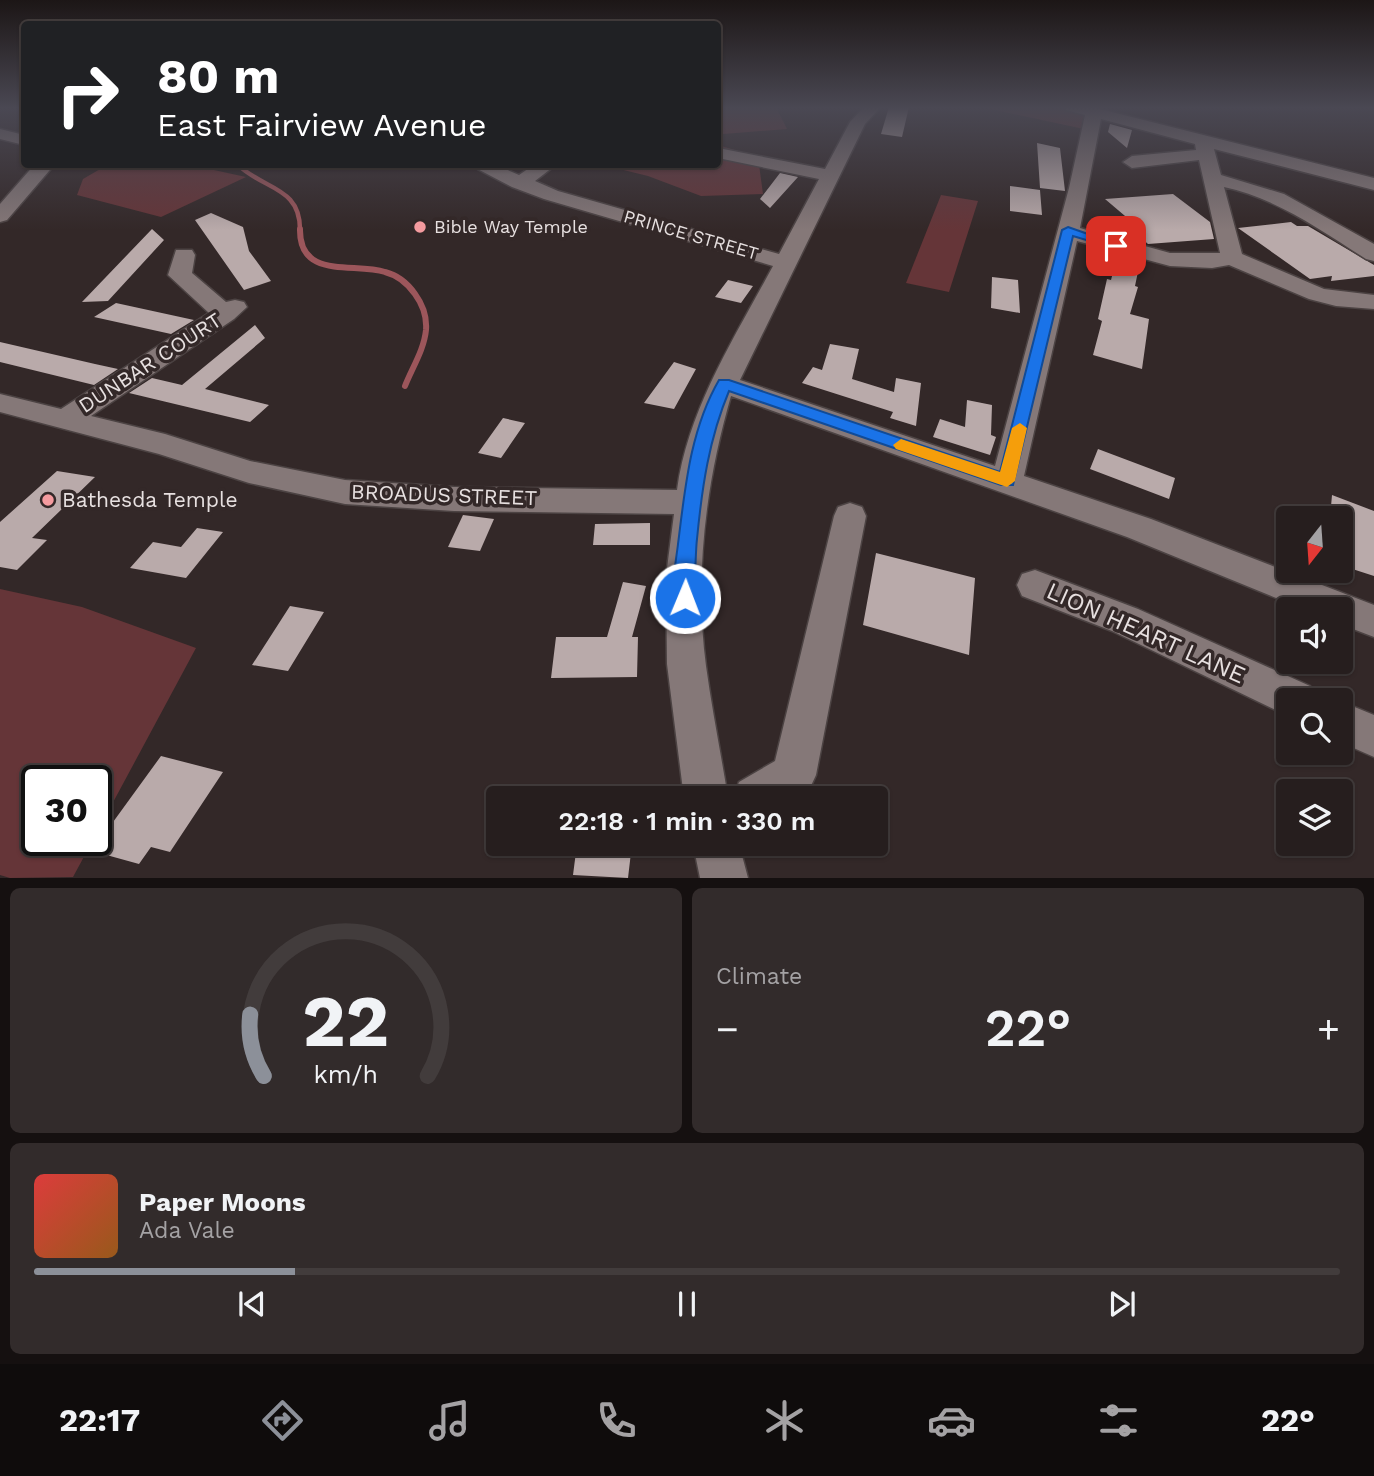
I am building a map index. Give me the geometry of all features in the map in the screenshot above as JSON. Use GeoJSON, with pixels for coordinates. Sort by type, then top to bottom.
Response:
{"type":"FeatureCollection","features":[{"type":"Feature","properties":{"kind":"street"},"geometry":{"type":"LineString","coordinates":[[704,786],[687,664],[684,576],[690,502],[709,421],[724,384],[845,148]]}},
{"type":"Feature","properties":{"kind":"street"},"geometry":{"type":"LineString","coordinates":[[1007,481],[1068,230],[1078,148]]}},
{"type":"Feature","properties":{"kind":"street"},"geometry":{"type":"LineString","coordinates":[[1132,162],[1199,148]]}},
{"type":"Feature","properties":{"kind":"street"},"geometry":{"type":"LineString","coordinates":[[1204,148],[1232,258]]}},
{"type":"Feature","properties":{"kind":"street"},"geometry":{"type":"LineString","coordinates":[[1211,148],[1261,155],[1374,184]]}},
{"type":"Feature","properties":{"kind":"street"},"geometry":{"type":"LineString","coordinates":[[1261,155],[1263,148]]}},
{"type":"Feature","properties":{"kind":"street"},"geometry":{"type":"LineString","coordinates":[[721,154],[831,176]]}},
{"type":"Feature","properties":{"kind":"street"},"geometry":{"type":"LineString","coordinates":[[0,216],[42,168]]}},
{"type":"Feature","properties":{"kind":"street","name":"PRINCE STREET"},"geometry":{"type":"LineString","coordinates":[[486,168],[551,195],[786,263]]}},
{"type":"Feature","properties":{"kind":"street"},"geometry":{"type":"LineString","coordinates":[[519,183],[542,168]]}},
{"type":"Feature","properties":{"kind":"street"},"geometry":{"type":"LineString","coordinates":[[1212,179],[1272,194],[1317,217],[1374,254]]}},
{"type":"Feature","properties":{"kind":"street"},"geometry":{"type":"LineString","coordinates":[[1068,230],[1176,260],[1209,261],[1232,258],[1303,292],[1334,300],[1374,302]]}},
{"type":"Feature","properties":{"kind":"street","name":"DUNBAR COURT"},"geometry":{"type":"LineString","coordinates":[[65,419],[230,310],[180,275],[184,255]]}},
{"type":"Feature","properties":{"kind":"street"},"geometry":{"type":"LineString","coordinates":[[724,384],[1139,528],[1374,621]]}},
{"type":"Feature","properties":{"kind":"street","name":"BROADUS STREET"},"geometry":{"type":"LineString","coordinates":[[0,403],[165,445],[249,472],[345,492],[454,499],[690,502]]}},
{"type":"Feature","properties":{"kind":"street"},"geometry":{"type":"LineString","coordinates":[[775,786],[794,775],[850,516]]}},
{"type":"Feature","properties":{"kind":"street","name":"LION HEART LANE"},"geometry":{"type":"LineString","coordinates":[[1035,584],[1125,620],[1276,691]]}},
{"type":"Feature","properties":{"kind":"street"},"geometry":{"type":"LineString","coordinates":[[1353,727],[1374,736]]}},
{"type":"Feature","properties":{"kind":"street"},"geometry":{"type":"LineString","coordinates":[[719,856],[724,877]]}},
{"type":"Feature","properties":{"kind":"shaded area"},"geometry":{"type":"Polygon","coordinates":[[[721,148],[728,148],[758,157],[763,194],[701,196],[648,176],[615,168],[721,168],[721,148]]]}},
{"type":"Feature","properties":{"kind":"shaded area"},"geometry":{"type":"Polygon","coordinates":[[[102,168],[205,168],[246,177],[161,217],[77,195],[83,179],[102,168]]]}},
{"type":"Feature","properties":{"kind":"shaded area"},"geometry":{"type":"Polygon","coordinates":[[[941,195],[978,201],[949,292],[906,283],[941,195]]]}},
{"type":"Feature","properties":{"kind":"shaded area"},"geometry":{"type":"Polygon","coordinates":[[[0,589],[82,607],[196,648],[112,804],[112,765],[21,765],[21,856],[84,856],[73,877],[10,878],[0,875],[0,589]]]}},
{"type":"Feature","properties":{"kind":"building"},"geometry":{"type":"Polygon","coordinates":[[[1037,148],[1060,148],[1065,191],[1040,188],[1037,148]]]}},
{"type":"Feature","properties":{"kind":"building"},"geometry":{"type":"Polygon","coordinates":[[[780,173],[798,177],[770,208],[760,199],[780,173]]]}},
{"type":"Feature","properties":{"kind":"building"},"geometry":{"type":"Polygon","coordinates":[[[1010,186],[1040,190],[1042,215],[1010,211],[1010,186]]]}},
{"type":"Feature","properties":{"kind":"building"},"geometry":{"type":"Polygon","coordinates":[[[1173,194],[1210,222],[1214,239],[1148,244],[1129,227],[1138,227],[1105,199],[1173,194]]]}},
{"type":"Feature","properties":{"kind":"building"},"geometry":{"type":"Polygon","coordinates":[[[211,213],[243,227],[249,251],[271,281],[244,290],[195,220],[211,213]]]}},
{"type":"Feature","properties":{"kind":"building"},"geometry":{"type":"Polygon","coordinates":[[[1291,222],[1297,226],[1308,226],[1374,265],[1374,276],[1331,281],[1332,276],[1310,279],[1238,228],[1291,222]]]}},
{"type":"Feature","properties":{"kind":"building"},"geometry":{"type":"Polygon","coordinates":[[[152,229],[164,240],[108,301],[82,302],[152,229]]]}},
{"type":"Feature","properties":{"kind":"building"},"geometry":{"type":"Polygon","coordinates":[[[1117,257],[1140,262],[1135,286],[1138,287],[1130,314],[1149,319],[1142,369],[1093,355],[1102,321],[1098,319],[1107,279],[1111,280],[1117,257]]]}},
{"type":"Feature","properties":{"kind":"building"},"geometry":{"type":"Polygon","coordinates":[[[992,277],[1018,280],[1020,313],[991,308],[992,277]]]}},
{"type":"Feature","properties":{"kind":"building"},"geometry":{"type":"Polygon","coordinates":[[[728,280],[753,286],[741,303],[715,297],[728,280]]]}},
{"type":"Feature","properties":{"kind":"building"},"geometry":{"type":"Polygon","coordinates":[[[116,303],[194,320],[171,334],[94,317],[116,303]]]}},
{"type":"Feature","properties":{"kind":"building"},"geometry":{"type":"Polygon","coordinates":[[[255,325],[265,338],[205,389],[269,405],[250,422],[129,393],[152,378],[182,385],[255,325]]]}},
{"type":"Feature","properties":{"kind":"building"},"geometry":{"type":"Polygon","coordinates":[[[0,342],[118,369],[94,385],[0,362],[0,342]]]}},
{"type":"Feature","properties":{"kind":"building"},"geometry":{"type":"Polygon","coordinates":[[[830,344],[859,349],[852,379],[894,392],[896,378],[921,383],[916,426],[890,418],[893,412],[802,383],[813,367],[822,370],[830,344]]]}},
{"type":"Feature","properties":{"kind":"building"},"geometry":{"type":"Polygon","coordinates":[[[674,362],[696,369],[674,409],[644,403],[674,362]]]}},
{"type":"Feature","properties":{"kind":"building"},"geometry":{"type":"Polygon","coordinates":[[[967,400],[992,405],[991,435],[996,437],[990,455],[933,437],[940,419],[965,427],[967,400]]]}},
{"type":"Feature","properties":{"kind":"building"},"geometry":{"type":"Polygon","coordinates":[[[503,418],[525,423],[501,458],[478,453],[503,418]]]}},
{"type":"Feature","properties":{"kind":"building"},"geometry":{"type":"Polygon","coordinates":[[[1098,449],[1175,478],[1169,499],[1090,469],[1098,449]]]}},
{"type":"Feature","properties":{"kind":"building","name":"Bathesda Temple"},"geometry":{"type":"Polygon","coordinates":[[[57,471],[95,477],[32,538],[47,540],[17,570],[0,567],[0,522],[57,471]]]}},
{"type":"Feature","properties":{"kind":"building"},"geometry":{"type":"Polygon","coordinates":[[[1332,495],[1374,511],[1374,576],[1353,569],[1353,506],[1331,506],[1332,495]]]}},
{"type":"Feature","properties":{"kind":"building"},"geometry":{"type":"Polygon","coordinates":[[[463,515],[494,519],[480,551],[448,547],[463,515]]]}},
{"type":"Feature","properties":{"kind":"building"},"geometry":{"type":"Polygon","coordinates":[[[650,523],[650,545],[593,545],[595,524],[650,523]]]}},
{"type":"Feature","properties":{"kind":"building"},"geometry":{"type":"Polygon","coordinates":[[[197,528],[223,532],[186,578],[130,568],[153,542],[181,547],[197,528]]]}},
{"type":"Feature","properties":{"kind":"building"},"geometry":{"type":"Polygon","coordinates":[[[876,553],[975,578],[969,655],[863,625],[876,553]]]}},
{"type":"Feature","properties":{"kind":"building"},"geometry":{"type":"Polygon","coordinates":[[[623,582],[646,586],[632,637],[638,637],[637,677],[551,678],[556,637],[607,637],[623,582]]]}},
{"type":"Feature","properties":{"kind":"building"},"geometry":{"type":"Polygon","coordinates":[[[290,606],[324,612],[288,671],[252,665],[290,606]]]}},
{"type":"Feature","properties":{"kind":"building"},"geometry":{"type":"Polygon","coordinates":[[[161,756],[223,772],[170,852],[151,847],[139,864],[110,856],[112,823],[161,756]]]}},
{"type":"Feature","properties":{"kind":"building"},"geometry":{"type":"Polygon","coordinates":[[[575,856],[631,856],[628,878],[573,875],[575,856]]]}},
{"type":"Feature","properties":{"kind":"waterway"},"geometry":{"type":"LineString","coordinates":[[242,168],[287,197],[299,216],[300,231]]}},
{"type":"Feature","properties":{"kind":"waterway"},"geometry":{"type":"LineString","coordinates":[[300,229],[302,245],[308,256],[318,262],[330,266],[389,273],[406,283],[418,298],[425,316],[425,337],[405,386]]}},
{"type":"Feature","properties":{"kind":"slow traffic"},"geometry":{"type":"LineString","coordinates":[[901,445],[1007,481],[1020,428]]}},
{"type":"Feature","properties":{"kind":"place","name":"Bible Way Temple"},"geometry":{"type":"Point","coordinates":[420,227]}},
{"type":"Feature","properties":{"kind":"place","name":"Bathesda Temple"},"geometry":{"type":"Point","coordinates":[48,500]}},
{"type":"Feature","properties":{"kind":"route"},"geometry":{"type":"LineString","coordinates":[[685,598],[684,576],[695,473],[709,421],[724,384],[1007,481],[1068,230],[1116,246]]}}]}
